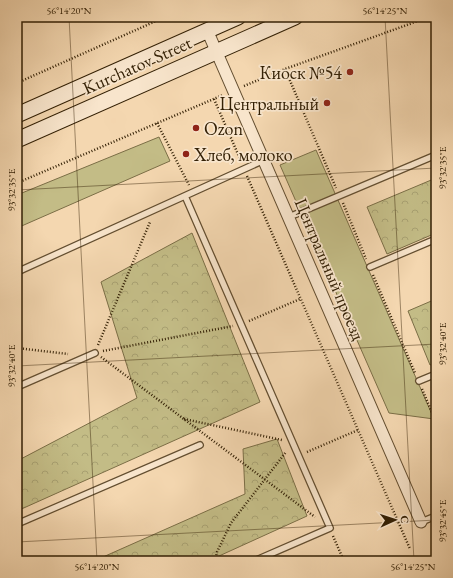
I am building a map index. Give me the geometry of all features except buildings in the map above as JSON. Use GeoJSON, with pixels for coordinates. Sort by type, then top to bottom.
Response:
{"type":"FeatureCollection","features":[{"type":"Feature","properties":{"kind":"main road","name":"Kurchatov Street"},"geometry":{"type":"LineString","coordinates":[[17,115],[238,17]]}},
{"type":"Feature","properties":{"kind":"main road","name":"Kurchatov Street"},"geometry":{"type":"LineString","coordinates":[[17,140],[295,17]]}},
{"type":"Feature","properties":{"kind":"street","name":"Центральный проезд"},"geometry":{"type":"LineString","coordinates":[[207,30],[421,522]]}},
{"type":"Feature","properties":{"kind":"lane"},"geometry":{"type":"LineString","coordinates":[[289,217],[436,155]]}},
{"type":"Feature","properties":{"kind":"lane"},"geometry":{"type":"LineString","coordinates":[[17,272],[264,160]]}},
{"type":"Feature","properties":{"kind":"lane"},"geometry":{"type":"LineString","coordinates":[[185,196],[330,528],[254,561]]}},
{"type":"Feature","properties":{"kind":"lane"},"geometry":{"type":"LineString","coordinates":[[370,267],[436,239]]}},
{"type":"Feature","properties":{"kind":"lane"},"geometry":{"type":"LineString","coordinates":[[17,387],[95,353]]}},
{"type":"Feature","properties":{"kind":"lane"},"geometry":{"type":"LineString","coordinates":[[419,382],[436,374]]}},
{"type":"Feature","properties":{"kind":"lane"},"geometry":{"type":"LineString","coordinates":[[17,524],[200,444]]}},
{"type":"Feature","properties":{"kind":"lane"},"geometry":{"type":"LineString","coordinates":[[421,522],[436,516]]}},
{"type":"Feature","properties":{"kind":"path"},"geometry":{"type":"LineString","coordinates":[[17,84],[165,17]]}},
{"type":"Feature","properties":{"kind":"path"},"geometry":{"type":"LineString","coordinates":[[285,69],[436,422]]}},
{"type":"Feature","properties":{"kind":"path"},"geometry":{"type":"LineString","coordinates":[[214,99],[410,549]]}},
{"type":"Feature","properties":{"kind":"path"},"geometry":{"type":"LineString","coordinates":[[158,123],[193,192]]}},
{"type":"Feature","properties":{"kind":"path"},"geometry":{"type":"LineString","coordinates":[[95,353],[155,209]]}},
{"type":"Feature","properties":{"kind":"path"},"geometry":{"type":"LineString","coordinates":[[95,353],[242,324],[300,299]]}},
{"type":"Feature","properties":{"kind":"path"},"geometry":{"type":"LineString","coordinates":[[17,348],[86,356]]}},
{"type":"Feature","properties":{"kind":"path"},"geometry":{"type":"LineString","coordinates":[[95,353],[330,528],[344,561]]}},
{"type":"Feature","properties":{"kind":"path"},"geometry":{"type":"LineString","coordinates":[[183,418],[293,442],[231,523],[217,552],[215,561]]}},
{"type":"Feature","properties":{"kind":"path"},"geometry":{"type":"LineString","coordinates":[[299,455],[358,430]]}},
{"type":"Feature","properties":{"kind":"green space"},"geometry":{"type":"Polygon","coordinates":[[[159,137],[170,161],[17,228],[17,195],[159,137]]]}},
{"type":"Feature","properties":{"kind":"green space"},"geometry":{"type":"Polygon","coordinates":[[[316,150],[434,419],[389,413],[280,165],[316,150]]]}},
{"type":"Feature","properties":{"kind":"green space"},"geometry":{"type":"Polygon","coordinates":[[[436,178],[436,233],[387,254],[367,207],[436,178]]]}},
{"type":"Feature","properties":{"kind":"green space"},"geometry":{"type":"Polygon","coordinates":[[[192,233],[260,402],[17,511],[17,461],[137,398],[101,282],[192,233]]]}},
{"type":"Feature","properties":{"kind":"green space"},"geometry":{"type":"Polygon","coordinates":[[[436,299],[436,363],[430,365],[408,311],[436,299]]]}},
{"type":"Feature","properties":{"kind":"green space"},"geometry":{"type":"Polygon","coordinates":[[[277,439],[307,516],[208,561],[94,561],[245,494],[243,449],[277,439]]]}},
{"type":"Feature","properties":{"kind":"place","name":"Киоск №54"},"geometry":{"type":"Point","coordinates":[350,72]}},
{"type":"Feature","properties":{"kind":"place","name":"Центральный"},"geometry":{"type":"Point","coordinates":[327,103]}},
{"type":"Feature","properties":{"kind":"place","name":"Ozon"},"geometry":{"type":"Point","coordinates":[196,128]}},
{"type":"Feature","properties":{"kind":"place","name":"Хлеб, молоко"},"geometry":{"type":"Point","coordinates":[186,154]}}]}
